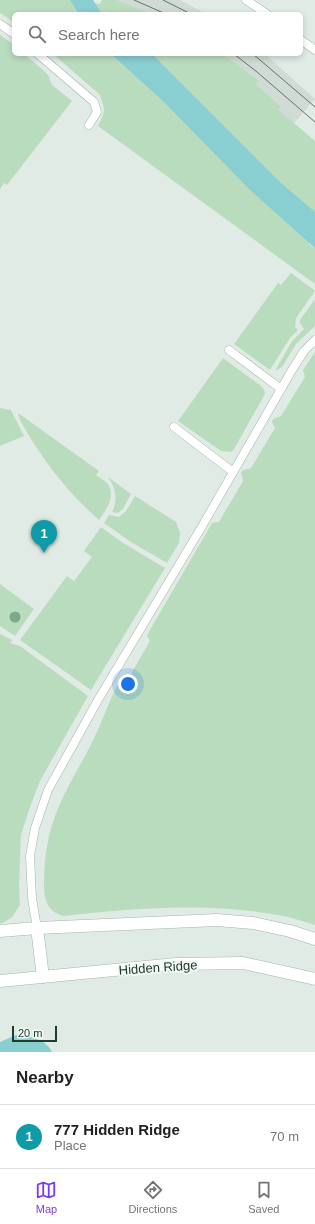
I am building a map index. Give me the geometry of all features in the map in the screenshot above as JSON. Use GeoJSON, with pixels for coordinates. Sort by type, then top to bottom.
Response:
{"type":"FeatureCollection","features":[{"type":"Feature","properties":{"kind":"main road"},"geometry":{"type":"LineString","coordinates":[[0,931],[217,920],[253,923],[290,931],[315,939]]}},
{"type":"Feature","properties":{"kind":"main road"},"geometry":{"type":"LineString","coordinates":[[37,928],[43,978]]}},
{"type":"Feature","properties":{"kind":"main road","name":"Hidden Ridge"},"geometry":{"type":"LineString","coordinates":[[0,981],[176,964],[243,963],[315,979]]}},
{"type":"Feature","properties":{"kind":"lane"},"geometry":{"type":"LineString","coordinates":[[246,0],[264,12]]}},
{"type":"Feature","properties":{"kind":"lane"},"geometry":{"type":"LineString","coordinates":[[0,24],[12,33]]}},
{"type":"Feature","properties":{"kind":"lane"},"geometry":{"type":"LineString","coordinates":[[303,41],[315,50]]}},
{"type":"Feature","properties":{"kind":"lane"},"geometry":{"type":"LineString","coordinates":[[40,56],[94,102],[97,112],[89,125]]}},
{"type":"Feature","properties":{"kind":"lane"},"geometry":{"type":"LineString","coordinates":[[37,928],[32,898],[30,856],[35,828],[48,790],[98,700],[281,389],[304,351],[315,340]]}},
{"type":"Feature","properties":{"kind":"lane"},"geometry":{"type":"LineString","coordinates":[[229,350],[281,389]]}},
{"type":"Feature","properties":{"kind":"lane"},"geometry":{"type":"LineString","coordinates":[[174,427],[233,472]]}},
{"type":"Feature","properties":{"kind":"shaded area"},"geometry":{"type":"Polygon","coordinates":[[[117,0],[180,0],[202,12],[146,12],[117,0]]]}},
{"type":"Feature","properties":{"kind":"shaded area"},"geometry":{"type":"Polygon","coordinates":[[[225,56],[267,56],[315,99],[294,123],[279,110],[281,107],[256,84],[258,81],[225,56]]]}},
{"type":"Feature","properties":{"kind":"green space"},"geometry":{"type":"Polygon","coordinates":[[[0,0],[73,0],[100,4],[102,0],[117,0],[146,12],[12,12],[12,21],[0,13],[0,0]]]}},
{"type":"Feature","properties":{"kind":"green space"},"geometry":{"type":"Polygon","coordinates":[[[0,35],[12,44],[12,56],[26,56],[48,75],[52,85],[72,101],[7,185],[4,183],[0,189],[0,35]]]}},
{"type":"Feature","properties":{"kind":"green space"},"geometry":{"type":"Polygon","coordinates":[[[55,56],[225,56],[259,81],[256,84],[281,107],[279,110],[315,141],[315,212],[312,210],[309,244],[315,248],[315,284],[98,126],[104,111],[99,94],[55,56]]]}},
{"type":"Feature","properties":{"kind":"green space"},"geometry":{"type":"Polygon","coordinates":[[[291,273],[315,291],[296,318],[295,327],[298,330],[290,338],[270,370],[234,344],[278,283],[281,285],[291,273]]]}},
{"type":"Feature","properties":{"kind":"green space"},"geometry":{"type":"Polygon","coordinates":[[[315,299],[315,326],[296,344],[282,367],[275,371],[292,341],[304,329],[300,323],[300,320],[315,299]]]}},
{"type":"Feature","properties":{"kind":"green space"},"geometry":{"type":"Polygon","coordinates":[[[315,352],[315,925],[287,917],[228,909],[174,908],[64,916],[58,914],[47,904],[44,889],[44,873],[49,834],[63,797],[91,745],[119,683],[127,681],[150,641],[147,635],[212,523],[219,522],[243,481],[241,473],[243,470],[251,468],[275,428],[272,422],[273,419],[281,416],[305,377],[303,370],[315,352]]]}},
{"type":"Feature","properties":{"kind":"green space"},"geometry":{"type":"Polygon","coordinates":[[[223,358],[261,386],[265,394],[231,452],[221,451],[178,421],[223,358]]]}},
{"type":"Feature","properties":{"kind":"green space"},"geometry":{"type":"Polygon","coordinates":[[[0,408],[11,410],[24,436],[0,446],[0,408]]]}},
{"type":"Feature","properties":{"kind":"green space"},"geometry":{"type":"Polygon","coordinates":[[[18,413],[99,471],[96,475],[107,483],[110,488],[111,497],[105,512],[99,520],[65,486],[55,473],[28,434],[20,420],[18,413]]]}},
{"type":"Feature","properties":{"kind":"green space"},"geometry":{"type":"Polygon","coordinates":[[[108,477],[131,494],[123,509],[118,513],[112,512],[115,503],[115,494],[108,477]]]}},
{"type":"Feature","properties":{"kind":"green space"},"geometry":{"type":"Polygon","coordinates":[[[135,496],[176,522],[180,533],[179,543],[167,563],[131,542],[104,523],[109,515],[119,517],[126,511],[135,496]]]}},
{"type":"Feature","properties":{"kind":"green space"},"geometry":{"type":"Polygon","coordinates":[[[101,527],[123,543],[165,568],[91,690],[20,640],[67,576],[74,581],[92,557],[84,551],[101,527]]]}},
{"type":"Feature","properties":{"kind":"green space"},"geometry":{"type":"Polygon","coordinates":[[[0,584],[34,609],[15,636],[0,626],[0,584]]]}},
{"type":"Feature","properties":{"kind":"green space"},"geometry":{"type":"Polygon","coordinates":[[[0,634],[12,640],[10,643],[20,646],[88,696],[41,779],[31,804],[21,835],[19,886],[20,905],[12,917],[3,923],[0,923],[0,634]]]}},
{"type":"Feature","properties":{"kind":"water"},"geometry":{"type":"Polygon","coordinates":[[[70,0],[93,0],[101,12],[78,12],[70,0]]]}},
{"type":"Feature","properties":{"kind":"water"},"geometry":{"type":"Polygon","coordinates":[[[113,56],[154,56],[281,183],[315,212],[315,248],[249,189],[163,101],[113,56]]]}},
{"type":"Feature","properties":{"kind":"water"},"geometry":{"type":"Polygon","coordinates":[[[16,1035],[37,1039],[49,1047],[52,1052],[0,1052],[0,1042],[16,1035]]]}},
{"type":"Feature","properties":{"kind":"tram line"},"geometry":{"type":"LineString","coordinates":[[134,0],[161,12]]}},
{"type":"Feature","properties":{"kind":"tram line"},"geometry":{"type":"LineString","coordinates":[[163,0],[187,12]]}},
{"type":"Feature","properties":{"kind":"tram line"},"geometry":{"type":"LineString","coordinates":[[237,56],[315,122]]}},
{"type":"Feature","properties":{"kind":"tram line"},"geometry":{"type":"LineString","coordinates":[[255,56],[315,107]]}},
{"type":"Feature","properties":{"kind":"place","name":"777 Hidden Ridge"},"geometry":{"type":"Point","coordinates":[44,553]}}]}
